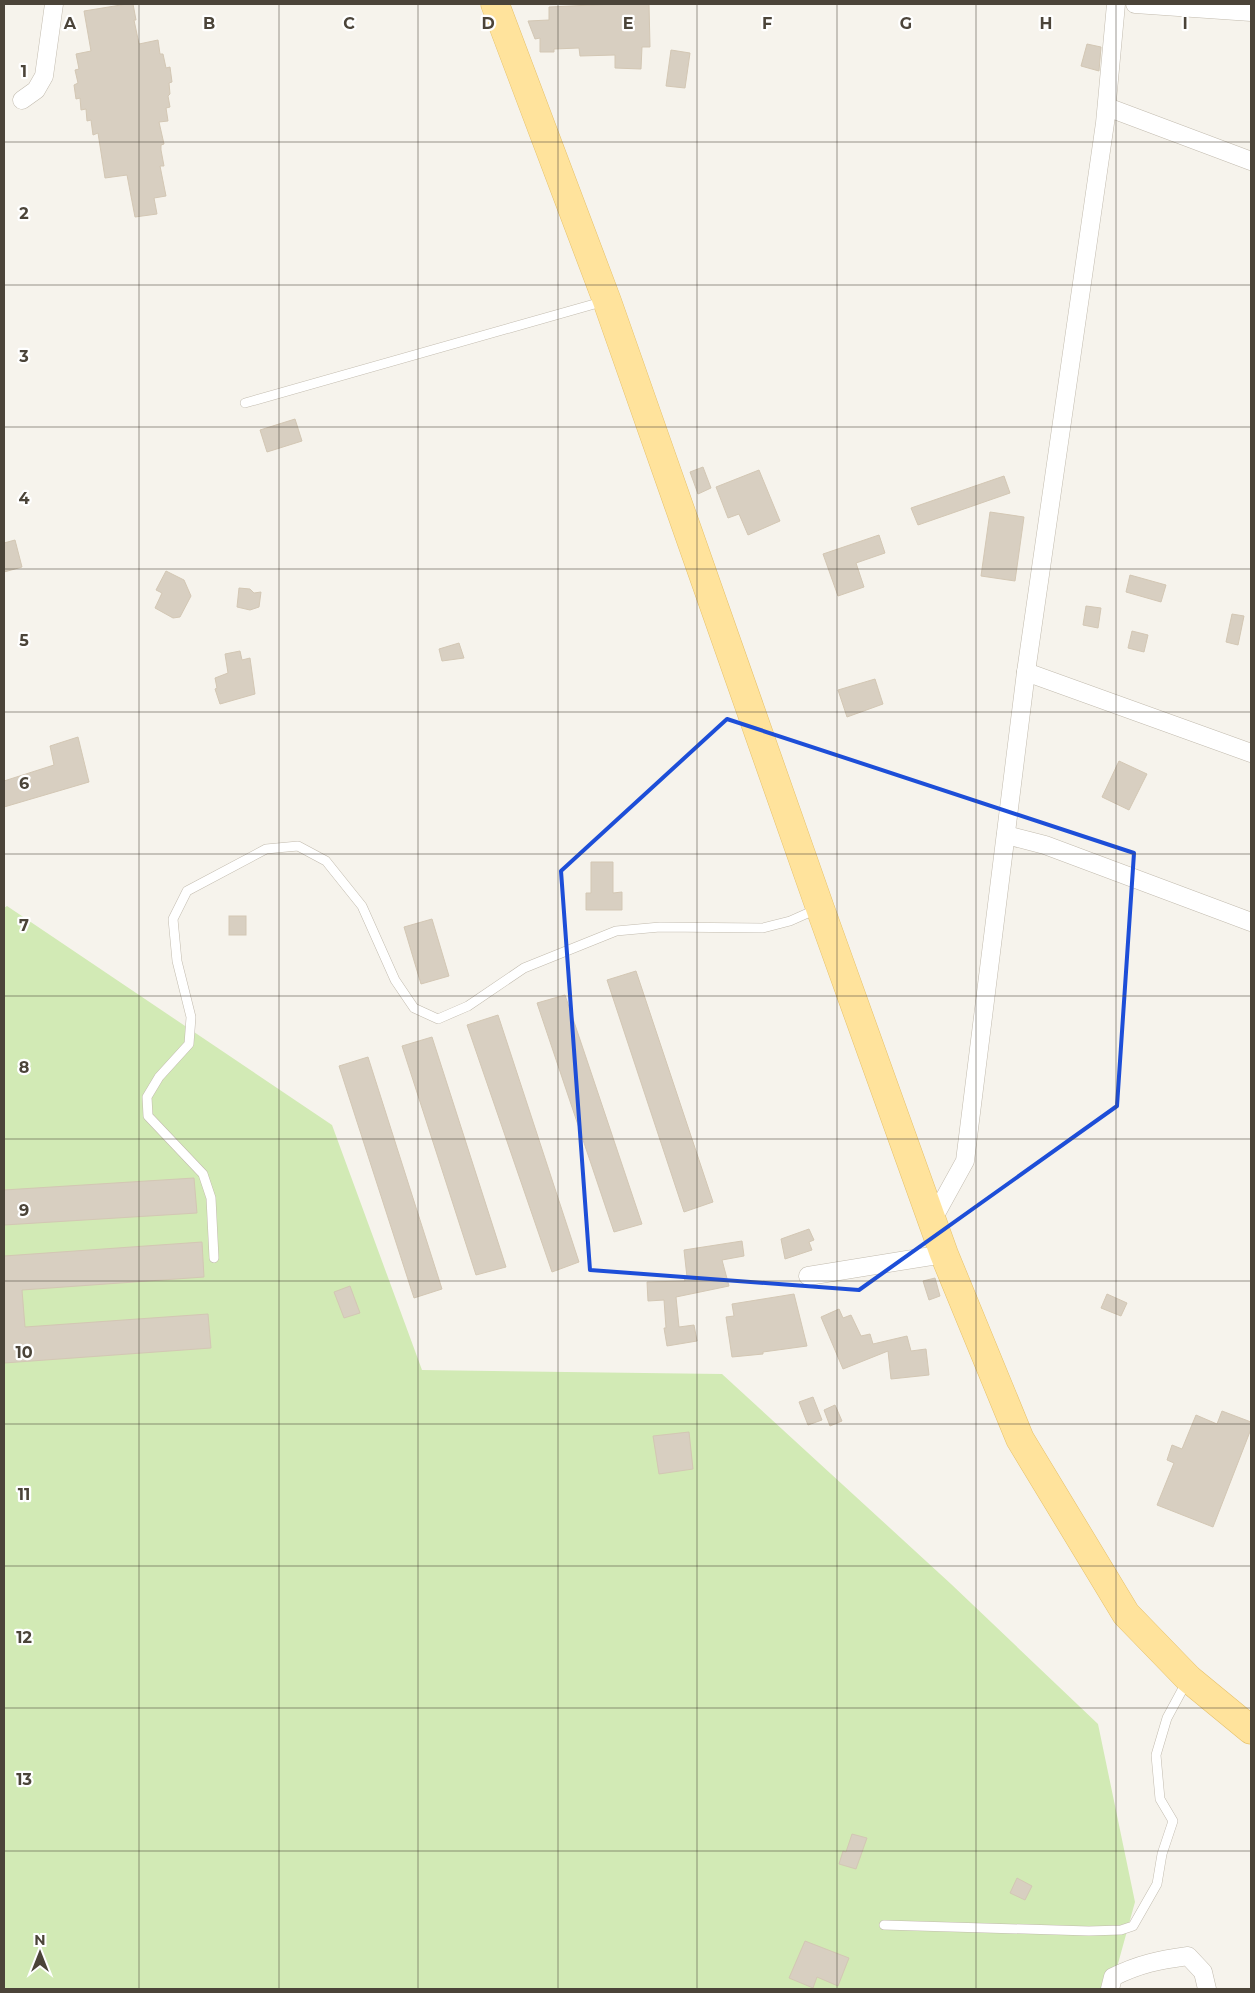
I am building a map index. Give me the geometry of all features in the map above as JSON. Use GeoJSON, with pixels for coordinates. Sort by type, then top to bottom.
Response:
{"type":"FeatureCollection","features":[{"type":"Feature","properties":{"kind":"main road"},"geometry":{"type":"LineString","coordinates":[[495,4],[608,301],[820,908],[944,1254],[1020,1438],[1126,1614],[1189,1679],[1251,1730]]}},
{"type":"Feature","properties":{"kind":"street"},"geometry":{"type":"LineString","coordinates":[[22,100],[36,90],[44,76],[54,4]]}},
{"type":"Feature","properties":{"kind":"street"},"geometry":{"type":"LineString","coordinates":[[932,1219],[965,1161],[1026,672],[1107,107],[1116,4]]}},
{"type":"Feature","properties":{"kind":"street"},"geometry":{"type":"LineString","coordinates":[[1135,4],[1251,12]]}},
{"type":"Feature","properties":{"kind":"street"},"geometry":{"type":"LineString","coordinates":[[1107,107],[1251,161]]}},
{"type":"Feature","properties":{"kind":"street"},"geometry":{"type":"LineString","coordinates":[[1026,672],[1251,753]]}},
{"type":"Feature","properties":{"kind":"street"},"geometry":{"type":"LineString","coordinates":[[1006,835],[1044,845],[1251,922]]}},
{"type":"Feature","properties":{"kind":"street"},"geometry":{"type":"LineString","coordinates":[[808,1276],[944,1254]]}},
{"type":"Feature","properties":{"kind":"street"},"geometry":{"type":"LineString","coordinates":[[1110,1989],[1113,1977],[1134,1967],[1156,1960],[1188,1956],[1203,1972],[1207,1989]]}},
{"type":"Feature","properties":{"kind":"lane"},"geometry":{"type":"LineString","coordinates":[[245,403],[608,301]]}},
{"type":"Feature","properties":{"kind":"lane"},"geometry":{"type":"LineString","coordinates":[[214,1258],[211,1198],[203,1174],[148,1116],[146,1097],[159,1076],[189,1044],[191,1017],[177,961],[173,919],[187,891],[266,849],[298,846],[326,861],[362,906],[395,980],[414,1008],[438,1019],[468,1006],[524,968],[616,931],[660,927],[762,928],[790,921],[820,908]]}},
{"type":"Feature","properties":{"kind":"lane"},"geometry":{"type":"LineString","coordinates":[[884,1925],[1089,1931],[1121,1930],[1133,1926],[1156,1884],[1162,1854],[1173,1821],[1160,1799],[1156,1755],[1167,1718],[1189,1679]]}},
{"type":"Feature","properties":{"kind":"highlighted area"},"geometry":{"type":"Polygon","coordinates":[[[727,719],[1134,853],[1117,1106],[859,1290],[590,1270],[561,871],[727,719]]]}},
{"type":"Feature","properties":{"kind":"green space"},"geometry":{"type":"Polygon","coordinates":[[[7,906],[332,1125],[422,1370],[722,1374],[951,1584],[1098,1724],[1135,1902],[1111,1989],[4,1989],[4,908],[7,906]]]}},
{"type":"Feature","properties":{"kind":"building"},"geometry":{"type":"Polygon","coordinates":[[[133,4],[139,44],[158,40],[160,54],[163,54],[166,68],[170,67],[172,82],[169,83],[170,94],[168,96],[170,107],[166,108],[168,121],[159,122],[164,144],[161,145],[161,150],[164,166],[160,166],[166,196],[154,198],[157,214],[135,217],[127,175],[105,178],[98,133],[93,135],[91,120],[87,121],[86,109],[81,110],[80,98],[76,99],[74,85],[78,83],[75,70],[79,69],[76,54],[91,51],[84,11],[133,4]]]}},
{"type":"Feature","properties":{"kind":"building"},"geometry":{"type":"Polygon","coordinates":[[[649,4],[650,47],[642,47],[641,69],[615,68],[615,55],[580,56],[579,48],[554,49],[554,52],[540,52],[540,38],[535,39],[528,21],[549,20],[549,7],[649,4]]]}},
{"type":"Feature","properties":{"kind":"building"},"geometry":{"type":"Polygon","coordinates":[[[1087,44],[1101,47],[1099,71],[1081,66],[1087,44]]]}},
{"type":"Feature","properties":{"kind":"building"},"geometry":{"type":"Polygon","coordinates":[[[671,50],[690,53],[685,88],[666,86],[671,50]]]}},
{"type":"Feature","properties":{"kind":"building"},"geometry":{"type":"Polygon","coordinates":[[[295,419],[302,441],[267,452],[260,430],[295,419]]]}},
{"type":"Feature","properties":{"kind":"building"},"geometry":{"type":"Polygon","coordinates":[[[703,467],[711,488],[698,494],[690,472],[703,467]]]}},
{"type":"Feature","properties":{"kind":"building"},"geometry":{"type":"Polygon","coordinates":[[[759,470],[780,521],[748,535],[739,514],[728,518],[716,487],[759,470]]]}},
{"type":"Feature","properties":{"kind":"building"},"geometry":{"type":"Polygon","coordinates":[[[1004,476],[1010,493],[918,525],[911,508],[1004,476]]]}},
{"type":"Feature","properties":{"kind":"building"},"geometry":{"type":"Polygon","coordinates":[[[990,512],[1024,517],[1015,581],[981,576],[990,512]]]}},
{"type":"Feature","properties":{"kind":"building"},"geometry":{"type":"Polygon","coordinates":[[[879,535],[885,553],[856,563],[864,587],[838,596],[823,554],[879,535]]]}},
{"type":"Feature","properties":{"kind":"building"},"geometry":{"type":"Polygon","coordinates":[[[15,540],[22,567],[4,572],[4,543],[15,540]]]}},
{"type":"Feature","properties":{"kind":"building"},"geometry":{"type":"Polygon","coordinates":[[[166,571],[184,580],[191,596],[180,617],[173,618],[155,608],[162,593],[156,590],[166,571]]]}},
{"type":"Feature","properties":{"kind":"building"},"geometry":{"type":"Polygon","coordinates":[[[1130,575],[1166,585],[1161,602],[1126,592],[1130,575]]]}},
{"type":"Feature","properties":{"kind":"building"},"geometry":{"type":"Polygon","coordinates":[[[239,588],[250,589],[254,593],[261,592],[259,607],[250,610],[237,607],[239,588]]]}},
{"type":"Feature","properties":{"kind":"building"},"geometry":{"type":"Polygon","coordinates":[[[1086,606],[1101,608],[1098,628],[1083,625],[1086,606]]]}},
{"type":"Feature","properties":{"kind":"building"},"geometry":{"type":"Polygon","coordinates":[[[1232,614],[1244,616],[1238,645],[1226,642],[1232,614]]]}},
{"type":"Feature","properties":{"kind":"building"},"geometry":{"type":"Polygon","coordinates":[[[1132,631],[1148,635],[1144,652],[1128,648],[1132,631]]]}},
{"type":"Feature","properties":{"kind":"building"},"geometry":{"type":"Polygon","coordinates":[[[459,643],[464,658],[442,661],[439,649],[459,643]]]}},
{"type":"Feature","properties":{"kind":"building"},"geometry":{"type":"Polygon","coordinates":[[[240,651],[242,660],[250,658],[255,694],[220,704],[215,689],[217,688],[215,678],[228,673],[225,654],[240,651]]]}},
{"type":"Feature","properties":{"kind":"building"},"geometry":{"type":"Polygon","coordinates":[[[875,679],[883,704],[847,717],[838,690],[875,679]]]}},
{"type":"Feature","properties":{"kind":"building"},"geometry":{"type":"Polygon","coordinates":[[[78,737],[89,782],[4,807],[4,781],[54,765],[50,746],[78,737]]]}},
{"type":"Feature","properties":{"kind":"building"},"geometry":{"type":"Polygon","coordinates":[[[1119,761],[1147,774],[1129,810],[1102,797],[1119,761]]]}},
{"type":"Feature","properties":{"kind":"building"},"geometry":{"type":"Polygon","coordinates":[[[591,862],[613,862],[613,893],[622,892],[622,910],[586,910],[586,893],[591,893],[591,862]]]}},
{"type":"Feature","properties":{"kind":"building"},"geometry":{"type":"Polygon","coordinates":[[[229,916],[246,916],[246,935],[229,935],[229,916]]]}},
{"type":"Feature","properties":{"kind":"building"},"geometry":{"type":"Polygon","coordinates":[[[432,919],[449,976],[421,984],[404,927],[432,919]]]}},
{"type":"Feature","properties":{"kind":"building"},"geometry":{"type":"Polygon","coordinates":[[[636,971],[713,1202],[684,1212],[607,980],[636,971]]]}},
{"type":"Feature","properties":{"kind":"building"},"geometry":{"type":"Polygon","coordinates":[[[565,995],[642,1224],[614,1232],[537,1003],[565,995]]]}},
{"type":"Feature","properties":{"kind":"building"},"geometry":{"type":"Polygon","coordinates":[[[498,1015],[579,1262],[552,1272],[467,1025],[498,1015]]]}},
{"type":"Feature","properties":{"kind":"building"},"geometry":{"type":"Polygon","coordinates":[[[432,1037],[506,1267],[476,1275],[402,1046],[432,1037]]]}},
{"type":"Feature","properties":{"kind":"building"},"geometry":{"type":"Polygon","coordinates":[[[368,1057],[442,1289],[414,1298],[339,1066],[368,1057]]]}},
{"type":"Feature","properties":{"kind":"building"},"geometry":{"type":"Polygon","coordinates":[[[194,1178],[197,1213],[4,1225],[4,1190],[194,1178]]]}},
{"type":"Feature","properties":{"kind":"building"},"geometry":{"type":"Polygon","coordinates":[[[809,1229],[814,1240],[809,1242],[812,1250],[785,1259],[781,1239],[809,1229]]]}},
{"type":"Feature","properties":{"kind":"building"},"geometry":{"type":"Polygon","coordinates":[[[742,1241],[744,1256],[722,1260],[729,1286],[676,1297],[679,1327],[694,1325],[697,1341],[667,1346],[664,1328],[666,1328],[664,1300],[648,1301],[647,1282],[685,1281],[684,1277],[687,1277],[684,1250],[742,1241]]]}},
{"type":"Feature","properties":{"kind":"building"},"geometry":{"type":"Polygon","coordinates":[[[202,1242],[204,1277],[22,1290],[25,1327],[208,1314],[211,1348],[4,1363],[4,1256],[202,1242]]]}},
{"type":"Feature","properties":{"kind":"building"},"geometry":{"type":"Polygon","coordinates":[[[935,1278],[940,1296],[929,1300],[923,1281],[935,1278]]]}},
{"type":"Feature","properties":{"kind":"building"},"geometry":{"type":"Polygon","coordinates":[[[350,1286],[360,1313],[344,1318],[334,1292],[350,1286]]]}},
{"type":"Feature","properties":{"kind":"building"},"geometry":{"type":"Polygon","coordinates":[[[794,1294],[807,1346],[763,1352],[763,1354],[732,1357],[726,1317],[734,1316],[732,1304],[794,1294]]]}},
{"type":"Feature","properties":{"kind":"building"},"geometry":{"type":"Polygon","coordinates":[[[1107,1294],[1127,1303],[1121,1316],[1101,1308],[1107,1294]]]}},
{"type":"Feature","properties":{"kind":"building"},"geometry":{"type":"Polygon","coordinates":[[[839,1309],[843,1318],[851,1315],[861,1336],[870,1334],[873,1344],[907,1336],[911,1351],[926,1349],[929,1375],[891,1379],[888,1351],[843,1369],[821,1317],[839,1309]]]}},
{"type":"Feature","properties":{"kind":"building"},"geometry":{"type":"Polygon","coordinates":[[[813,1397],[822,1420],[808,1425],[799,1402],[813,1397]]]}},
{"type":"Feature","properties":{"kind":"building"},"geometry":{"type":"Polygon","coordinates":[[[835,1405],[842,1421],[830,1426],[824,1410],[835,1405]]]}},
{"type":"Feature","properties":{"kind":"building"},"geometry":{"type":"Polygon","coordinates":[[[1222,1411],[1251,1422],[1251,1429],[1213,1527],[1157,1505],[1174,1463],[1167,1460],[1172,1445],[1182,1449],[1196,1415],[1217,1424],[1222,1411]]]}},
{"type":"Feature","properties":{"kind":"building"},"geometry":{"type":"Polygon","coordinates":[[[689,1432],[693,1469],[659,1474],[653,1436],[689,1432]]]}},
{"type":"Feature","properties":{"kind":"building"},"geometry":{"type":"Polygon","coordinates":[[[852,1834],[867,1838],[856,1869],[839,1864],[843,1851],[846,1852],[852,1834]]]}},
{"type":"Feature","properties":{"kind":"building"},"geometry":{"type":"Polygon","coordinates":[[[1017,1878],[1032,1886],[1025,1900],[1010,1893],[1017,1878]]]}},
{"type":"Feature","properties":{"kind":"building"},"geometry":{"type":"Polygon","coordinates":[[[805,1941],[849,1958],[838,1986],[817,1977],[813,1988],[789,1978],[805,1941]]]}}]}
